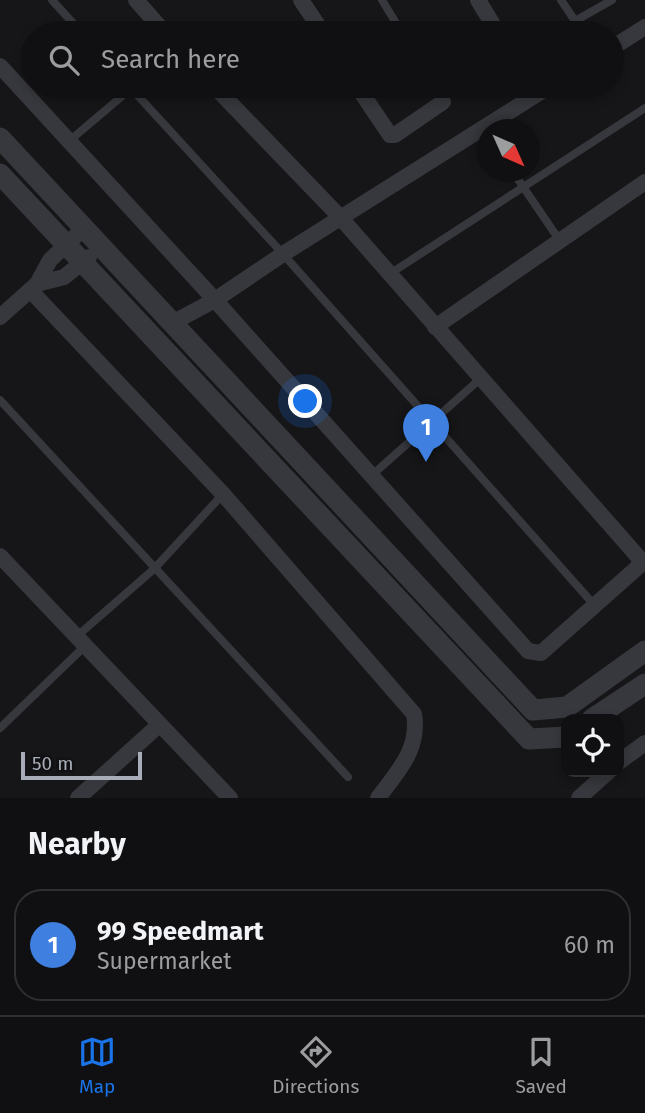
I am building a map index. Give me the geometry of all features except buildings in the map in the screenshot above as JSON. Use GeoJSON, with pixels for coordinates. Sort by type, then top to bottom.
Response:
{"type":"FeatureCollection","features":[{"type":"Feature","properties":{"kind":"street"},"geometry":{"type":"LineString","coordinates":[[136,0],[154,21]]}},
{"type":"Feature","properties":{"kind":"street"},"geometry":{"type":"LineString","coordinates":[[478,0],[491,21]]}},
{"type":"Feature","properties":{"kind":"street"},"geometry":{"type":"LineString","coordinates":[[304,1],[316,21]]}},
{"type":"Feature","properties":{"kind":"street"},"geometry":{"type":"LineString","coordinates":[[624,40],[645,27]]}},
{"type":"Feature","properties":{"kind":"street"},"geometry":{"type":"LineString","coordinates":[[0,66],[21,89]]}},
{"type":"Feature","properties":{"kind":"street"},"geometry":{"type":"LineString","coordinates":[[29,98],[215,300],[370,477],[528,651],[541,653],[596,607],[638,567],[640,559],[388,275],[340,217],[226,98]]}},
{"type":"Feature","properties":{"kind":"street"},"geometry":{"type":"LineString","coordinates":[[364,98],[390,135],[395,135],[443,102]]}},
{"type":"Feature","properties":{"kind":"street"},"geometry":{"type":"LineString","coordinates":[[500,119],[527,98]]}},
{"type":"Feature","properties":{"kind":"street"},"geometry":{"type":"LineString","coordinates":[[172,323],[215,300],[340,217],[477,135]]}},
{"type":"Feature","properties":{"kind":"street"},"geometry":{"type":"LineString","coordinates":[[0,138],[533,710],[567,706],[645,651]]}},
{"type":"Feature","properties":{"kind":"street"},"geometry":{"type":"LineString","coordinates":[[0,174],[529,739],[561,737]]}},
{"type":"Feature","properties":{"kind":"street"},"geometry":{"type":"LineString","coordinates":[[435,327],[645,182]]}},
{"type":"Feature","properties":{"kind":"street"},"geometry":{"type":"LineString","coordinates":[[0,317],[33,287],[50,260],[84,228]]}},
{"type":"Feature","properties":{"kind":"street"},"geometry":{"type":"LineString","coordinates":[[33,287],[64,277],[101,246]]}},
{"type":"Feature","properties":{"kind":"street"},"geometry":{"type":"LineString","coordinates":[[33,287],[223,494],[414,714],[417,732],[410,753],[378,798]]}},
{"type":"Feature","properties":{"kind":"street"},"geometry":{"type":"LineString","coordinates":[[0,556],[6,575],[81,642],[230,798]]}},
{"type":"Feature","properties":{"kind":"street"},"geometry":{"type":"LineString","coordinates":[[600,714],[645,684]]}},
{"type":"Feature","properties":{"kind":"street"},"geometry":{"type":"LineString","coordinates":[[78,798],[159,725]]}},
{"type":"Feature","properties":{"kind":"street"},"geometry":{"type":"LineString","coordinates":[[624,758],[645,743]]}},
{"type":"Feature","properties":{"kind":"street"},"geometry":{"type":"LineString","coordinates":[[579,798],[602,777]]}},
{"type":"Feature","properties":{"kind":"lane"},"geometry":{"type":"LineString","coordinates":[[52,0],[71,21]]}},
{"type":"Feature","properties":{"kind":"lane"},"geometry":{"type":"LineString","coordinates":[[382,0],[395,21]]}},
{"type":"Feature","properties":{"kind":"lane"},"geometry":{"type":"LineString","coordinates":[[561,0],[575,21],[612,0]]}},
{"type":"Feature","properties":{"kind":"lane"},"geometry":{"type":"LineString","coordinates":[[68,142],[118,98]]}},
{"type":"Feature","properties":{"kind":"lane"},"geometry":{"type":"LineString","coordinates":[[141,98],[596,607]]}},
{"type":"Feature","properties":{"kind":"lane"},"geometry":{"type":"LineString","coordinates":[[441,98],[443,102]]}},
{"type":"Feature","properties":{"kind":"lane"},"geometry":{"type":"LineString","coordinates":[[388,275],[645,108]]}},
{"type":"Feature","properties":{"kind":"lane"},"geometry":{"type":"LineString","coordinates":[[520,182],[560,241]]}},
{"type":"Feature","properties":{"kind":"lane"},"geometry":{"type":"LineString","coordinates":[[370,477],[480,379]]}},
{"type":"Feature","properties":{"kind":"lane"},"geometry":{"type":"LineString","coordinates":[[0,400],[348,777]]}},
{"type":"Feature","properties":{"kind":"lane"},"geometry":{"type":"LineString","coordinates":[[0,729],[81,642],[155,569],[223,494]]}},
{"type":"Feature","properties":{"kind":"place","name":"99 Speedmart"},"geometry":{"type":"Point","coordinates":[426,462]}}]}
